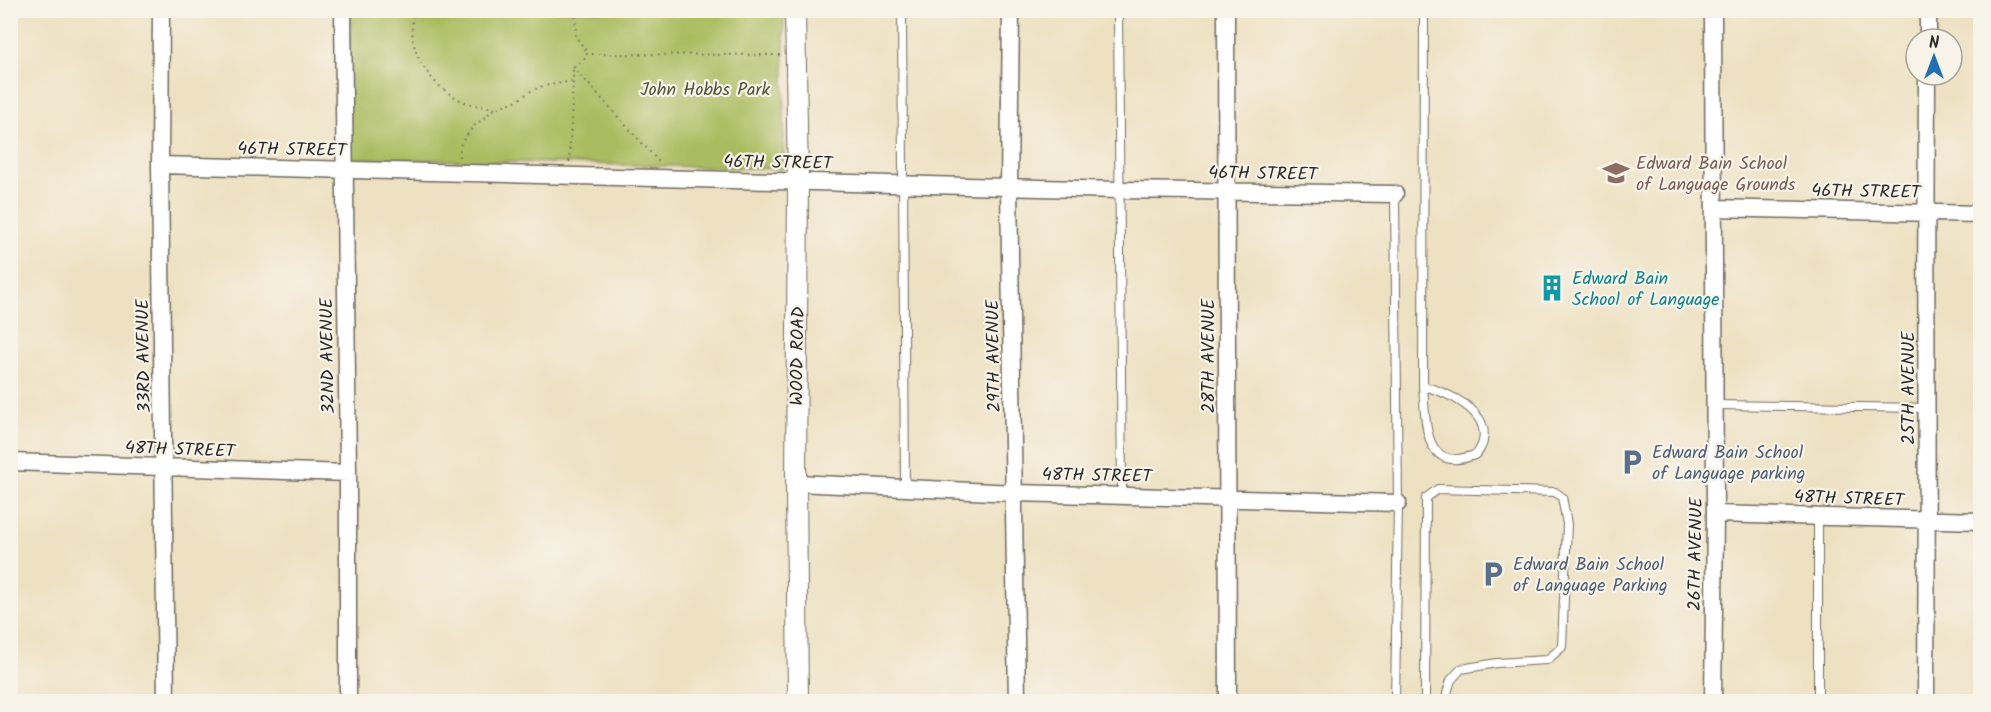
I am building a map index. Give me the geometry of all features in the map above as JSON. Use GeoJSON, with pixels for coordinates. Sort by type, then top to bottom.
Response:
{"type":"FeatureCollection","features":[{"type":"Feature","properties":{"kind":"street","name":"33RD AVENUE"},"geometry":{"type":"LineString","coordinates":[[161,10],[160,165],[166,702]]}},
{"type":"Feature","properties":{"kind":"street","name":"32ND AVENUE"},"geometry":{"type":"LineString","coordinates":[[343,10],[348,702]]}},
{"type":"Feature","properties":{"kind":"street","name":"WOOD ROAD"},"geometry":{"type":"LineString","coordinates":[[795,10],[798,182],[795,483],[798,702]]}},
{"type":"Feature","properties":{"kind":"street","name":"29TH AVENUE"},"geometry":{"type":"LineString","coordinates":[[1011,10],[1009,188],[1017,702]]}},
{"type":"Feature","properties":{"kind":"street","name":"28TH AVENUE"},"geometry":{"type":"LineString","coordinates":[[1226,10],[1228,702]]}},
{"type":"Feature","properties":{"kind":"street","name":"26TH AVENUE"},"geometry":{"type":"LineString","coordinates":[[1713,10],[1715,405],[1713,702]]}},
{"type":"Feature","properties":{"kind":"street"},"geometry":{"type":"LineString","coordinates":[[1928,10],[1928,27]]}},
{"type":"Feature","properties":{"kind":"street","name":"25TH AVENUE"},"geometry":{"type":"LineString","coordinates":[[1926,702],[1927,87]]}},
{"type":"Feature","properties":{"kind":"street","name":"46TH STREET"},"geometry":{"type":"LineString","coordinates":[[160,165],[1009,188],[1395,194]]}},
{"type":"Feature","properties":{"kind":"street","name":"46TH STREET"},"geometry":{"type":"LineString","coordinates":[[1714,208],[1980,214]]}},
{"type":"Feature","properties":{"kind":"street","name":"48TH STREET"},"geometry":{"type":"LineString","coordinates":[[10,462],[348,473]]}},
{"type":"Feature","properties":{"kind":"street","name":"48TH STREET"},"geometry":{"type":"LineString","coordinates":[[795,483],[1015,493],[1398,502]]}},
{"type":"Feature","properties":{"kind":"street","name":"48TH STREET"},"geometry":{"type":"LineString","coordinates":[[1715,514],[1980,521]]}},
{"type":"Feature","properties":{"kind":"lane"},"geometry":{"type":"LineString","coordinates":[[902,10],[905,488]]}},
{"type":"Feature","properties":{"kind":"lane"},"geometry":{"type":"LineString","coordinates":[[1118,10],[1122,495]]}},
{"type":"Feature","properties":{"kind":"lane"},"geometry":{"type":"LineString","coordinates":[[1423,386],[1444,392],[1473,411],[1483,425],[1484,441],[1477,454],[1462,460],[1451,460],[1438,455],[1431,446],[1427,427],[1423,386],[1424,10]]}},
{"type":"Feature","properties":{"kind":"lane"},"geometry":{"type":"LineString","coordinates":[[1395,194],[1398,502],[1395,702]]}},
{"type":"Feature","properties":{"kind":"lane"},"geometry":{"type":"LineString","coordinates":[[1715,405],[1928,408]]}},
{"type":"Feature","properties":{"kind":"lane"},"geometry":{"type":"LineString","coordinates":[[1425,702],[1426,498],[1438,489],[1555,492],[1562,497],[1565,505],[1567,524],[1562,646],[1547,660],[1497,663],[1461,669],[1452,680],[1447,693],[1447,702]]}},
{"type":"Feature","properties":{"kind":"lane"},"geometry":{"type":"LineString","coordinates":[[1818,517],[1818,702]]}},
{"type":"Feature","properties":{"kind":"path"},"geometry":{"type":"LineString","coordinates":[[415,10],[412,18],[412,38],[419,62],[435,81],[462,101],[482,107],[496,108]]}},
{"type":"Feature","properties":{"kind":"path"},"geometry":{"type":"LineString","coordinates":[[573,67],[584,60],[586,54],[575,36],[576,10]]}},
{"type":"Feature","properties":{"kind":"path"},"geometry":{"type":"LineString","coordinates":[[586,54],[678,56],[795,54]]}},
{"type":"Feature","properties":{"kind":"path"},"geometry":{"type":"LineString","coordinates":[[568,163],[573,67]]}},
{"type":"Feature","properties":{"kind":"path"},"geometry":{"type":"LineString","coordinates":[[573,67],[662,166]]}},
{"type":"Feature","properties":{"kind":"path"},"geometry":{"type":"LineString","coordinates":[[462,174],[459,157],[460,143],[474,126],[496,108],[518,100],[531,91],[543,86],[573,81]]}},
{"type":"Feature","properties":{"kind":"green space","name":"John Hobbs Park"},"geometry":{"type":"Polygon","coordinates":[[[350,11],[784,11],[784,169],[349,158],[350,11]]]}},
{"type":"Feature","properties":{"kind":"place","name":"Edward Bain School of Language Grounds"},"geometry":{"type":"Point","coordinates":[1616,173]}},
{"type":"Feature","properties":{"kind":"place","name":"Edward Bain School of Language"},"geometry":{"type":"Point","coordinates":[1552,288]}},
{"type":"Feature","properties":{"kind":"place","name":"Edward Bain School of Language parking"},"geometry":{"type":"Point","coordinates":[1632,462]}},
{"type":"Feature","properties":{"kind":"place","name":"Edward Bain School of Language Parking"},"geometry":{"type":"Point","coordinates":[1493,574]}}]}
